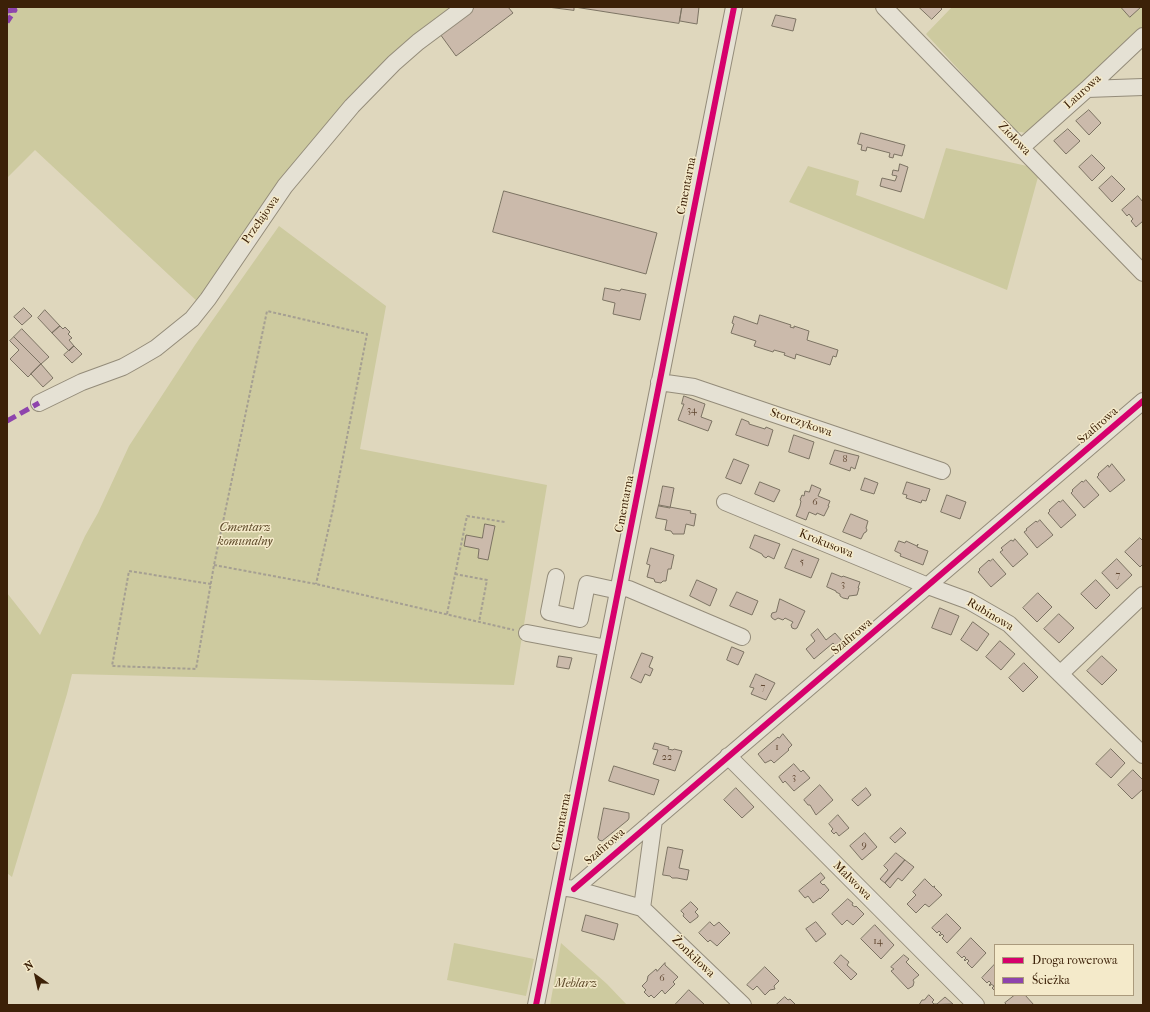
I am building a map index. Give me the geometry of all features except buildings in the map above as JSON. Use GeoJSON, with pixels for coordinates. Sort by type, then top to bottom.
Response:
{"type":"FeatureCollection","features":[{"type":"Feature","properties":{"kind":"street","name":"Przełajowa"},"geometry":{"type":"LineString","coordinates":[[39,403],[82,382],[139,358],[156,348],[192,319],[208,299],[286,186],[352,106],[394,63],[418,42],[465,7]]}},
{"type":"Feature","properties":{"kind":"street","name":"Cmentarna"},"geometry":{"type":"LineString","coordinates":[[536,1005],[567,888],[607,648],[734,7]]}},
{"type":"Feature","properties":{"kind":"street","name":"Ziołowa"},"geometry":{"type":"LineString","coordinates":[[884,7],[1022,147],[1143,273]]}},
{"type":"Feature","properties":{"kind":"street","name":"Laurowa"},"geometry":{"type":"LineString","coordinates":[[1022,147],[1143,36]]}},
{"type":"Feature","properties":{"kind":"street"},"geometry":{"type":"LineString","coordinates":[[1087,89],[1143,86]]}},
{"type":"Feature","properties":{"kind":"street","name":"Storczykowa"},"geometry":{"type":"LineString","coordinates":[[659,382],[694,387],[942,471]]}},
{"type":"Feature","properties":{"kind":"street","name":"Szafirowa"},"geometry":{"type":"LineString","coordinates":[[567,888],[654,820],[1143,402]]}},
{"type":"Feature","properties":{"kind":"street","name":"Krokusowa"},"geometry":{"type":"LineString","coordinates":[[725,502],[928,586]]}},
{"type":"Feature","properties":{"kind":"street"},"geometry":{"type":"LineString","coordinates":[[556,578],[549,612],[580,619],[587,584],[629,589],[742,637]]}},
{"type":"Feature","properties":{"kind":"street","name":"Rubinowa"},"geometry":{"type":"LineString","coordinates":[[928,586],[969,601],[1009,624],[1143,755]]}},
{"type":"Feature","properties":{"kind":"street"},"geometry":{"type":"LineString","coordinates":[[1060,674],[1143,595]]}},
{"type":"Feature","properties":{"kind":"street"},"geometry":{"type":"LineString","coordinates":[[527,633],[607,648]]}},
{"type":"Feature","properties":{"kind":"street","name":"Malwowa"},"geometry":{"type":"LineString","coordinates":[[728,756],[976,1005]]}},
{"type":"Feature","properties":{"kind":"street"},"geometry":{"type":"LineString","coordinates":[[642,908],[654,820]]}},
{"type":"Feature","properties":{"kind":"street","name":"Żonkilowa"},"geometry":{"type":"LineString","coordinates":[[567,888],[642,908],[743,1005]]}},
{"type":"Feature","properties":{"kind":"path"},"geometry":{"type":"LineString","coordinates":[[211,584],[129,571],[112,666],[196,669],[211,584],[214,565],[267,311],[366,334],[333,509],[316,584]]}},
{"type":"Feature","properties":{"kind":"path"},"geometry":{"type":"LineString","coordinates":[[447,614],[467,516],[505,522]]}},
{"type":"Feature","properties":{"kind":"path"},"geometry":{"type":"LineString","coordinates":[[214,565],[316,584],[527,633]]}},
{"type":"Feature","properties":{"kind":"path"},"geometry":{"type":"LineString","coordinates":[[455,574],[487,580],[479,622]]}},
{"type":"Feature","properties":{"kind":"green space"},"geometry":{"type":"Polygon","coordinates":[[[7,7],[454,7],[379,68],[199,303],[35,150],[7,178],[7,7]]]}},
{"type":"Feature","properties":{"kind":"green space"},"geometry":{"type":"Polygon","coordinates":[[[952,7],[1143,7],[1143,29],[1026,133],[1015,131],[926,34],[952,7]]]}},
{"type":"Feature","properties":{"kind":"green space"},"geometry":{"type":"Polygon","coordinates":[[[946,148],[1027,166],[1038,177],[1007,290],[789,202],[808,166],[859,181],[856,195],[924,219],[946,148]]]}},
{"type":"Feature","properties":{"kind":"green space","name":"Cmentarz komunalny"},"geometry":{"type":"Polygon","coordinates":[[[279,226],[386,306],[360,449],[547,485],[514,685],[72,674],[12,877],[7,873],[7,593],[40,635],[85,536],[98,513],[129,446],[195,345],[279,226]]]}},
{"type":"Feature","properties":{"kind":"green space"},"geometry":{"type":"Polygon","coordinates":[[[454,943],[534,959],[526,996],[447,980],[454,943]]]}},
{"type":"Feature","properties":{"kind":"green space","name":"Meblarz"},"geometry":{"type":"Polygon","coordinates":[[[561,943],[607,984],[627,1005],[550,1005],[561,943]]]}},
{"type":"Feature","properties":{"kind":"marked path"},"geometry":{"type":"LineString","coordinates":[[7,11],[15,10],[7,22]]}},
{"type":"Feature","properties":{"kind":"marked path"},"geometry":{"type":"LineString","coordinates":[[7,421],[39,403]]}},
{"type":"Feature","properties":{"kind":"cycle path"},"geometry":{"type":"LineString","coordinates":[[536,1005],[734,7]]}},
{"type":"Feature","properties":{"kind":"cycle path"},"geometry":{"type":"LineString","coordinates":[[574,889],[1143,401]]}}]}
